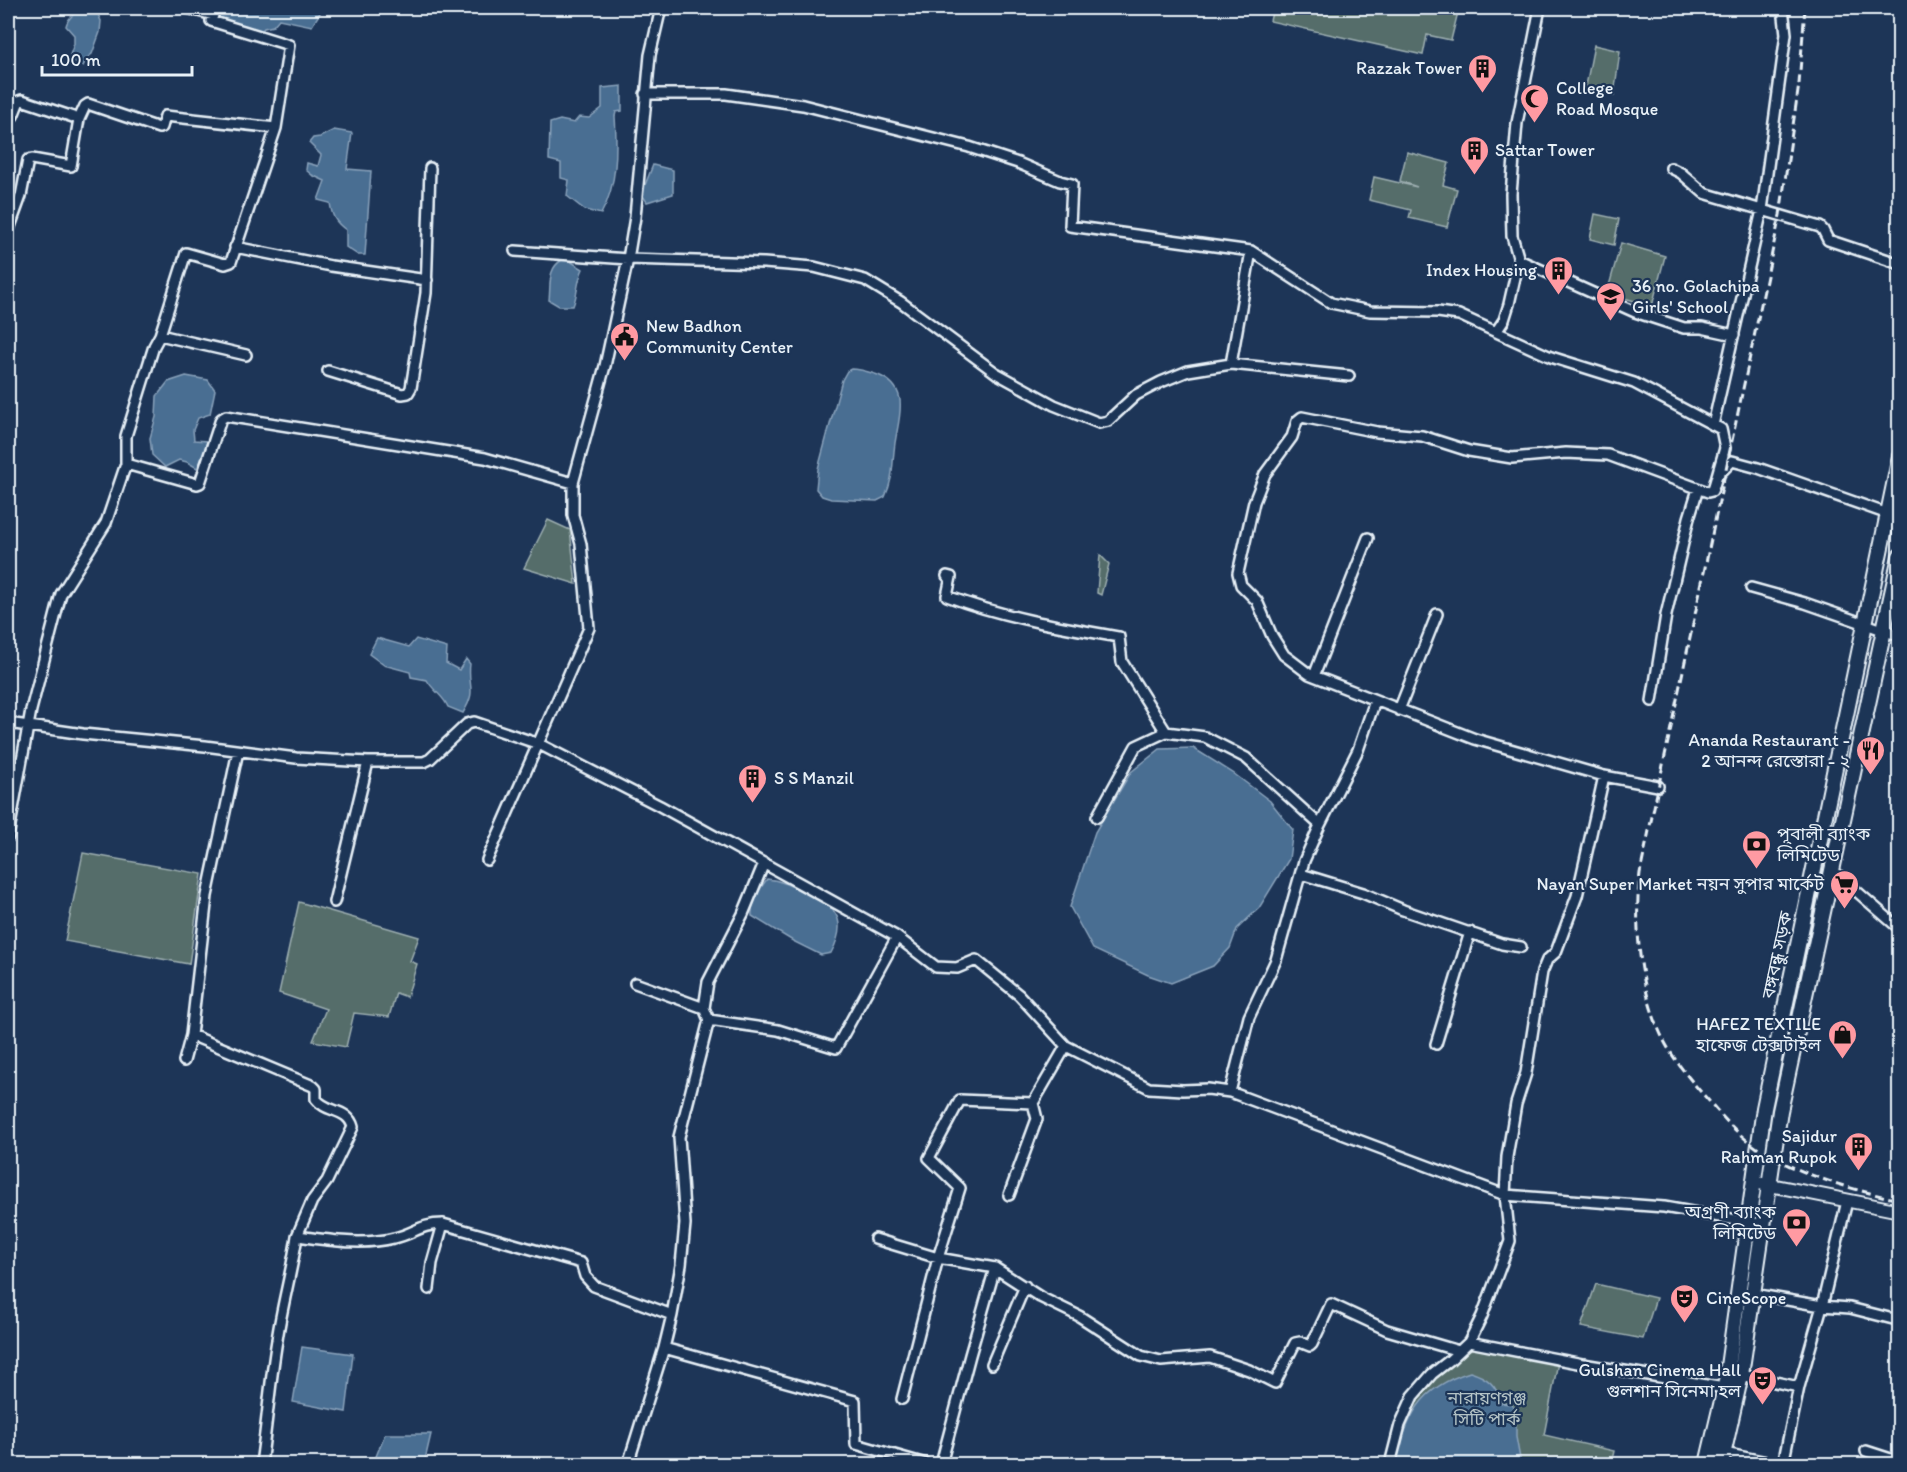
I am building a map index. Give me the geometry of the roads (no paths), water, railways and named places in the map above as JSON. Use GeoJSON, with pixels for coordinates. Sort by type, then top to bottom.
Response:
{"type":"FeatureCollection","features":[{"type":"Feature","properties":{"kind":"main road","name":"বঙ্গবন্ধু সড়ক"},"geometry":{"type":"LineString","coordinates":[[1723,1459],[1764,1108],[1899,456]]}},
{"type":"Feature","properties":{"kind":"main road","name":"বঙ্গবন্ধু সড়ক"},"geometry":{"type":"LineString","coordinates":[[1707,1464],[1732,1389],[1741,1374],[1780,1111],[1884,631],[1895,597],[1899,556]]}},
{"type":"Feature","properties":{"kind":"street"},"geometry":{"type":"LineString","coordinates":[[8,837],[28,726],[61,594],[106,523],[126,464],[126,436],[186,254],[229,264],[276,128],[289,45],[211,21],[213,15],[187,8]]}},
{"type":"Feature","properties":{"kind":"street"},"geometry":{"type":"LineString","coordinates":[[487,860],[588,628],[581,544],[573,515],[573,483],[605,366],[628,259],[635,216],[650,55],[661,8]]}},
{"type":"Feature","properties":{"kind":"street"},"geometry":{"type":"LineString","coordinates":[[1496,332],[1504,320],[1519,260],[1512,236],[1511,194],[1515,140],[1540,8]]}},
{"type":"Feature","properties":{"kind":"street"},"geometry":{"type":"LineString","coordinates":[[1713,425],[1762,210],[1786,34],[1783,8]]}},
{"type":"Feature","properties":{"kind":"street"},"geometry":{"type":"LineString","coordinates":[[645,94],[726,94],[803,105],[969,147],[1072,184],[1070,225],[1251,251],[1331,303],[1370,311],[1438,312],[1459,315],[1551,357],[1634,383],[1721,429],[1725,448],[1712,491],[1707,492],[1608,455],[1566,453],[1512,458],[1469,451],[1422,436],[1377,432],[1302,417],[1297,421],[1292,437],[1265,474],[1254,502],[1238,573],[1241,585],[1257,601],[1272,636],[1284,655],[1314,675],[1475,739],[1604,776],[1658,786]]}},
{"type":"Feature","properties":{"kind":"street"},"geometry":{"type":"LineString","coordinates":[[8,117],[13,116],[19,101],[22,100],[79,119]]}},
{"type":"Feature","properties":{"kind":"street"},"geometry":{"type":"LineString","coordinates":[[8,232],[21,196],[28,160],[71,166],[79,119],[88,104],[159,128],[162,127],[165,117],[276,128]]}},
{"type":"Feature","properties":{"kind":"street"},"geometry":{"type":"LineString","coordinates":[[328,371],[402,394],[408,393],[411,388],[427,280],[430,168]]}},
{"type":"Feature","properties":{"kind":"street"},"geometry":{"type":"LineString","coordinates":[[1671,168],[1681,173],[1704,193],[1820,227],[1827,240],[1899,264]]}},
{"type":"Feature","properties":{"kind":"street"},"geometry":{"type":"LineString","coordinates":[[235,247],[331,266],[427,280]]}},
{"type":"Feature","properties":{"kind":"street"},"geometry":{"type":"LineString","coordinates":[[515,251],[628,259],[764,263],[814,267],[865,280],[901,302],[996,373],[1054,405],[1099,423],[1108,421],[1136,395],[1188,371],[1231,364],[1349,376]]}},
{"type":"Feature","properties":{"kind":"street"},"geometry":{"type":"LineString","coordinates":[[1231,364],[1251,251]]}},
{"type":"Feature","properties":{"kind":"street"},"geometry":{"type":"LineString","coordinates":[[1519,260],[1635,312],[1684,328],[1702,328],[1734,335]]}},
{"type":"Feature","properties":{"kind":"street"},"geometry":{"type":"LineString","coordinates":[[160,335],[246,355]]}},
{"type":"Feature","properties":{"kind":"street"},"geometry":{"type":"LineString","coordinates":[[126,464],[200,483],[221,419],[226,416],[485,458],[573,483]]}},
{"type":"Feature","properties":{"kind":"street"},"geometry":{"type":"LineString","coordinates":[[1717,476],[1732,461],[1888,514]]}},
{"type":"Feature","properties":{"kind":"street"},"geometry":{"type":"LineString","coordinates":[[1652,701],[1666,615],[1698,489]]}},
{"type":"Feature","properties":{"kind":"street"},"geometry":{"type":"LineString","coordinates":[[1314,675],[1368,538]]}},
{"type":"Feature","properties":{"kind":"street"},"geometry":{"type":"LineString","coordinates":[[947,576],[951,577],[947,596],[972,605],[1054,626],[1119,637],[1122,662],[1166,732]]}},
{"type":"Feature","properties":{"kind":"street"},"geometry":{"type":"LineString","coordinates":[[1750,588],[1805,603],[1899,636]]}},
{"type":"Feature","properties":{"kind":"street"},"geometry":{"type":"LineString","coordinates":[[1400,710],[1437,614]]}},
{"type":"Feature","properties":{"kind":"street"},"geometry":{"type":"LineString","coordinates":[[1230,1092],[1249,1017],[1276,960],[1301,874],[1320,825],[1358,750],[1375,701]]}},
{"type":"Feature","properties":{"kind":"street"},"geometry":{"type":"LineString","coordinates":[[8,723],[83,734],[296,758],[424,762],[467,724],[474,722],[539,744],[660,806],[897,937],[936,967],[957,968],[976,960],[1019,995],[1066,1046],[1149,1088],[1208,1089],[1230,1092],[1505,1195],[1664,1207],[1764,1225]]}},
{"type":"Feature","properties":{"kind":"street"},"geometry":{"type":"LineString","coordinates":[[1097,817],[1136,746],[1166,732],[1205,737],[1246,758],[1320,825]]}},
{"type":"Feature","properties":{"kind":"street"},"geometry":{"type":"LineString","coordinates":[[184,1061],[191,1035],[207,896],[238,751]]}},
{"type":"Feature","properties":{"kind":"street"},"geometry":{"type":"LineString","coordinates":[[334,902],[368,762]]}},
{"type":"Feature","properties":{"kind":"street"},"geometry":{"type":"LineString","coordinates":[[1390,1464],[1400,1425],[1413,1396],[1432,1374],[1469,1342],[1482,1316],[1510,1241],[1505,1195],[1507,1157],[1516,1104],[1526,1073],[1542,972],[1547,960],[1556,952],[1577,896],[1604,776]]}},
{"type":"Feature","properties":{"kind":"street"},"geometry":{"type":"LineString","coordinates":[[628,1464],[664,1348],[681,1265],[685,1224],[679,1137],[709,1020],[704,1008],[708,982],[742,914],[764,863]]}},
{"type":"Feature","properties":{"kind":"street"},"geometry":{"type":"LineString","coordinates":[[1831,869],[1899,928]]}},
{"type":"Feature","properties":{"kind":"street"},"geometry":{"type":"LineString","coordinates":[[1301,874],[1363,893],[1403,910],[1502,944],[1521,947]]}},
{"type":"Feature","properties":{"kind":"street"},"geometry":{"type":"LineString","coordinates":[[1436,1044],[1470,932]]}},
{"type":"Feature","properties":{"kind":"street"},"geometry":{"type":"LineString","coordinates":[[709,1020],[778,1030],[836,1048],[897,937]]}},
{"type":"Feature","properties":{"kind":"street"},"geometry":{"type":"LineString","coordinates":[[635,982],[704,1008]]}},
{"type":"Feature","properties":{"kind":"street"},"geometry":{"type":"LineString","coordinates":[[191,1035],[313,1086],[316,1089],[316,1099],[321,1105],[344,1114],[351,1120],[353,1127],[327,1181],[312,1201],[297,1236],[277,1341],[261,1464]]}},
{"type":"Feature","properties":{"kind":"street"},"geometry":{"type":"LineString","coordinates":[[1010,1195],[1037,1119],[1033,1103],[1066,1046]]}},
{"type":"Feature","properties":{"kind":"street"},"geometry":{"type":"LineString","coordinates":[[902,1399],[938,1258],[960,1188],[929,1158],[960,1100],[1033,1103]]}},
{"type":"Feature","properties":{"kind":"street"},"geometry":{"type":"LineString","coordinates":[[1755,1182],[1899,1212]]}},
{"type":"Feature","properties":{"kind":"street"},"geometry":{"type":"LineString","coordinates":[[1783,1464],[1798,1387],[1822,1306],[1847,1201]]}},
{"type":"Feature","properties":{"kind":"street"},"geometry":{"type":"LineString","coordinates":[[297,1236],[349,1242],[372,1241],[396,1238],[428,1224],[443,1224],[581,1263],[585,1276],[594,1286],[672,1315]]}},
{"type":"Feature","properties":{"kind":"street"},"geometry":{"type":"LineString","coordinates":[[429,1288],[432,1263],[443,1224]]}},
{"type":"Feature","properties":{"kind":"street"},"geometry":{"type":"LineString","coordinates":[[874,1239],[938,1258],[995,1268],[1040,1297],[1079,1316],[1141,1356],[1161,1360],[1210,1357],[1275,1383],[1295,1343],[1300,1342],[1310,1346],[1312,1344],[1331,1304],[1387,1330],[1459,1351]]}},
{"type":"Feature","properties":{"kind":"street"},"geometry":{"type":"LineString","coordinates":[[941,1464],[995,1268]]}},
{"type":"Feature","properties":{"kind":"street"},"geometry":{"type":"LineString","coordinates":[[992,1364],[1025,1286]]}},
{"type":"Feature","properties":{"kind":"street"},"geometry":{"type":"LineString","coordinates":[[1753,1294],[1822,1306],[1850,1308],[1893,1319]]}},
{"type":"Feature","properties":{"kind":"street"},"geometry":{"type":"LineString","coordinates":[[1469,1342],[1732,1389]]}},
{"type":"Feature","properties":{"kind":"street"},"geometry":{"type":"LineString","coordinates":[[664,1348],[855,1401],[856,1444],[926,1464]]}},
{"type":"Feature","properties":{"kind":"street"},"geometry":{"type":"LineString","coordinates":[[1741,1374],[1798,1387]]}},
{"type":"Feature","properties":{"kind":"street"},"geometry":{"type":"LineString","coordinates":[[1866,1451],[1899,1462]]}},
{"type":"Feature","properties":{"kind":"street"},"geometry":{"type":"LineString","coordinates":[[1723,1459],[1777,1464]]}},
{"type":"Feature","properties":{"kind":"water"},"geometry":{"type":"Polygon","coordinates":[[[78,8],[95,8],[101,21],[100,32],[92,54],[83,66],[74,62],[70,55],[74,35],[66,26],[78,8]]]}},
{"type":"Feature","properties":{"kind":"water"},"geometry":{"type":"Polygon","coordinates":[[[216,8],[323,8],[312,26],[279,19],[273,26],[264,28],[261,32],[216,18],[217,13],[214,11],[216,8]]]}},
{"type":"Feature","properties":{"kind":"water"},"geometry":{"type":"Polygon","coordinates":[[[622,86],[622,111],[616,112],[615,116],[616,153],[611,191],[601,214],[585,210],[567,196],[569,180],[561,178],[561,163],[549,160],[550,123],[560,120],[574,123],[579,117],[589,118],[602,108],[602,88],[622,86]]]}},
{"type":"Feature","properties":{"kind":"water"},"geometry":{"type":"Polygon","coordinates":[[[334,130],[352,133],[347,169],[371,171],[365,255],[358,255],[346,247],[346,230],[335,218],[330,203],[318,200],[325,181],[306,170],[307,163],[318,166],[321,155],[309,143],[313,138],[334,130]]]}},
{"type":"Feature","properties":{"kind":"water"},"geometry":{"type":"Polygon","coordinates":[[[653,165],[673,170],[673,194],[647,202],[643,196],[653,165]]]}},
{"type":"Feature","properties":{"kind":"water"},"geometry":{"type":"Polygon","coordinates":[[[562,260],[570,261],[583,269],[573,306],[559,306],[549,300],[552,272],[562,260]]]}},
{"type":"Feature","properties":{"kind":"water"},"geometry":{"type":"Polygon","coordinates":[[[851,369],[878,375],[895,387],[899,395],[900,413],[891,477],[885,497],[877,501],[831,499],[822,496],[816,489],[818,469],[842,380],[847,371],[851,369]]]}},
{"type":"Feature","properties":{"kind":"water"},"geometry":{"type":"Polygon","coordinates":[[[186,376],[208,380],[215,390],[210,414],[198,418],[193,430],[194,440],[207,441],[203,457],[197,468],[179,460],[165,467],[152,455],[150,438],[156,417],[157,396],[168,382],[186,376]]]}},
{"type":"Feature","properties":{"kind":"water"},"geometry":{"type":"Polygon","coordinates":[[[377,638],[409,647],[416,639],[447,648],[446,663],[459,670],[466,659],[470,664],[471,693],[463,713],[448,707],[427,680],[411,677],[410,672],[384,665],[369,654],[377,638]]]}},
{"type":"Feature","properties":{"kind":"water"},"geometry":{"type":"Polygon","coordinates":[[[1193,748],[1233,773],[1270,801],[1293,830],[1289,859],[1259,908],[1237,929],[1230,948],[1213,966],[1171,983],[1148,975],[1093,949],[1070,907],[1095,832],[1131,772],[1160,749],[1193,748]]]}},
{"type":"Feature","properties":{"kind":"water"},"geometry":{"type":"Polygon","coordinates":[[[767,879],[814,897],[836,914],[839,931],[831,953],[821,955],[752,916],[754,901],[767,879]]]}},
{"type":"Feature","properties":{"kind":"water"},"geometry":{"type":"Polygon","coordinates":[[[302,1347],[353,1354],[346,1412],[293,1402],[302,1347]]]}},
{"type":"Feature","properties":{"kind":"water"},"geometry":{"type":"Polygon","coordinates":[[[1470,1372],[1490,1383],[1497,1391],[1501,1403],[1511,1404],[1516,1409],[1516,1437],[1521,1464],[1395,1464],[1405,1432],[1418,1406],[1438,1386],[1470,1372]]]}},
{"type":"Feature","properties":{"kind":"water"},"geometry":{"type":"Polygon","coordinates":[[[385,1434],[431,1434],[424,1464],[373,1464],[385,1434]]]}},
{"type":"Feature","properties":{"kind":"railway"},"geometry":{"type":"LineString","coordinates":[[1805,8],[1799,84],[1780,215],[1640,873],[1638,933],[1647,993],[1663,1039],[1674,1058],[1721,1115],[1747,1141],[1794,1168],[1846,1187],[1900,1200]]}},
{"type":"Feature","properties":{"kind":"place","name":"Razzak Tower"},"geometry":{"type":"Point","coordinates":[1483,94]}},
{"type":"Feature","properties":{"kind":"place","name":"College Road Mosque"},"geometry":{"type":"Point","coordinates":[1535,124]}},
{"type":"Feature","properties":{"kind":"place","name":"Sattar Tower"},"geometry":{"type":"Point","coordinates":[1474,176]}},
{"type":"Feature","properties":{"kind":"place","name":"Index Housing"},"geometry":{"type":"Point","coordinates":[1558,296]}},
{"type":"Feature","properties":{"kind":"place","name":"36 no. Golachipa Girls' School"},"geometry":{"type":"Point","coordinates":[1611,322]}},
{"type":"Feature","properties":{"kind":"place","name":"New Badhon Community Center"},"geometry":{"type":"Point","coordinates":[625,362]}},
{"type":"Feature","properties":{"kind":"place","name":"Ananda Restaurant - 2 আনন্দ রেস্তোরা - ২"},"geometry":{"type":"Point","coordinates":[1871,776]}},
{"type":"Feature","properties":{"kind":"place","name":"S S Manzil"},"geometry":{"type":"Point","coordinates":[753,804]}},
{"type":"Feature","properties":{"kind":"place","name":"পূবালী ব্যাংক লিমিটেড"},"geometry":{"type":"Point","coordinates":[1756,870]}},
{"type":"Feature","properties":{"kind":"place","name":"Nayan Super Market নয়ন সুপার মার্কেট"},"geometry":{"type":"Point","coordinates":[1845,910]}},
{"type":"Feature","properties":{"kind":"place","name":"HAFEZ TEXTILE হাফেজ টেক্সটাইল"},"geometry":{"type":"Point","coordinates":[1842,1060]}},
{"type":"Feature","properties":{"kind":"place","name":"Sajidur Rahman Rupok"},"geometry":{"type":"Point","coordinates":[1858,1172]}},
{"type":"Feature","properties":{"kind":"place","name":"অগ্রণী ব্যাংক লিমিটেড"},"geometry":{"type":"Point","coordinates":[1797,1248]}},
{"type":"Feature","properties":{"kind":"place","name":"CineScope"},"geometry":{"type":"Point","coordinates":[1685,1324]}},
{"type":"Feature","properties":{"kind":"place","name":"Gulshan Cinema Hall গুলশান সিনেমা হল"},"geometry":{"type":"Point","coordinates":[1762,1406]}},
{"type":"Feature","properties":{"kind":"park label","name":"নারায়ণগঞ্জ সিটি পার্ক"},"geometry":{"type":"Point","coordinates":[1487,1408]}}]}
